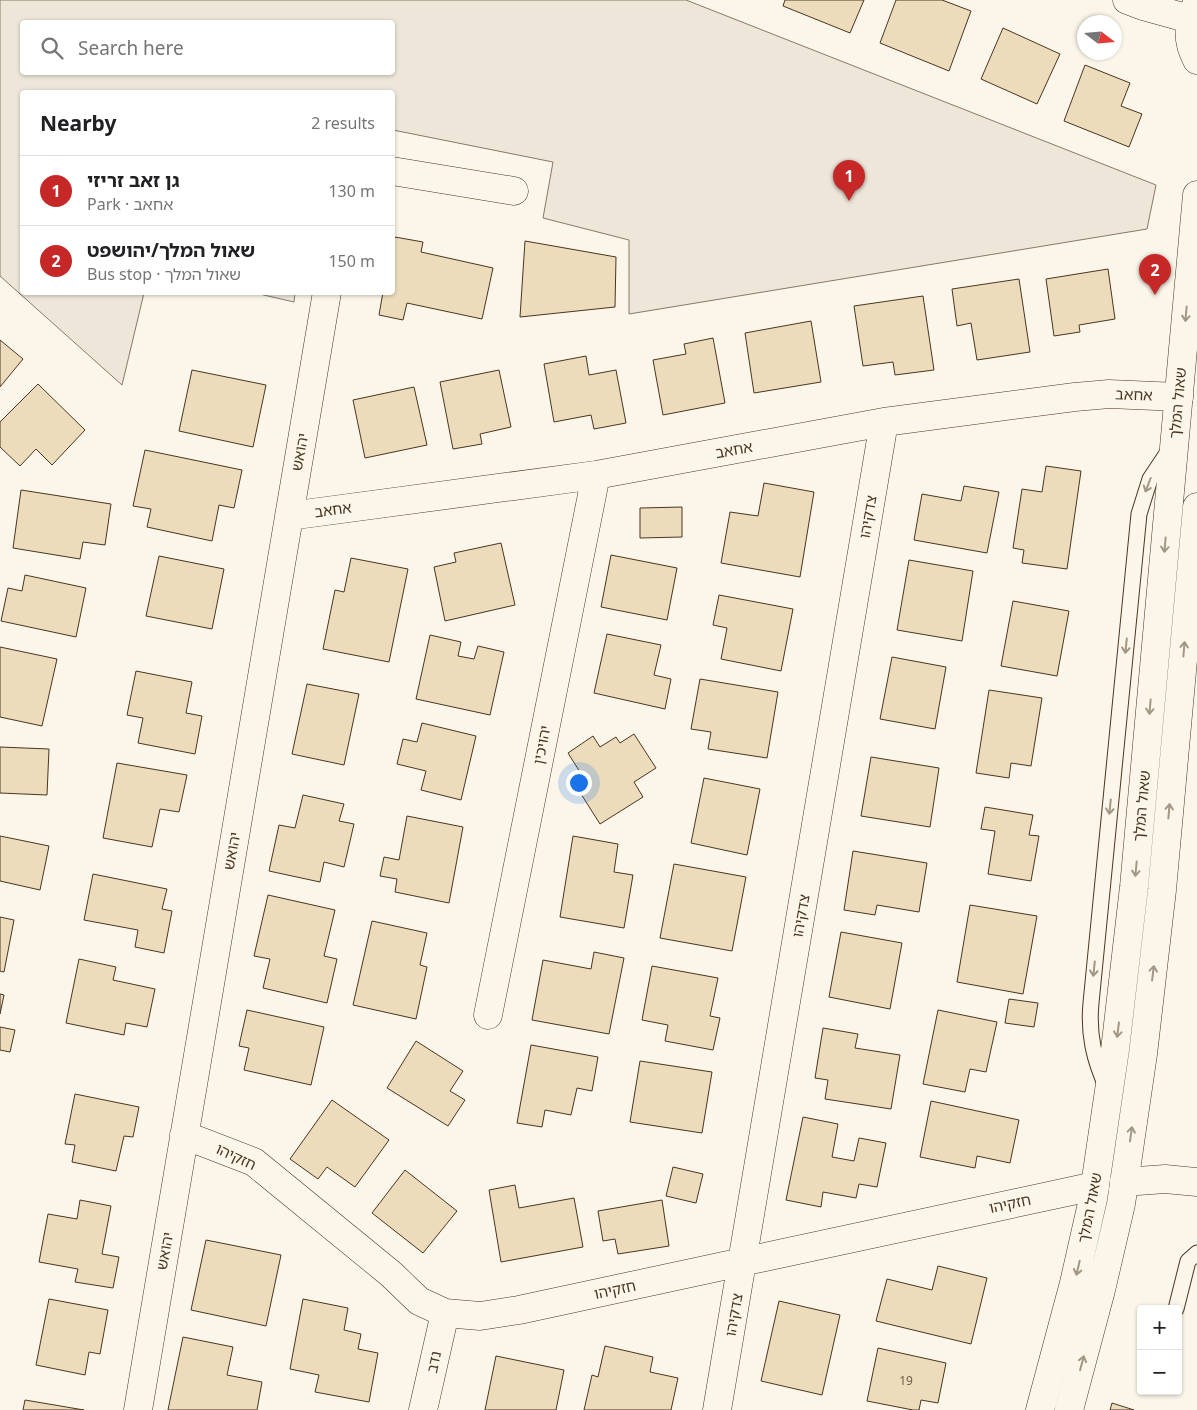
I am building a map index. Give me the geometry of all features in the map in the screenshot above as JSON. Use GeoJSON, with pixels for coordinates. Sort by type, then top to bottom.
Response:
{"type":"FeatureCollection","features":[{"type":"Feature","properties":{"kind":"street"},"geometry":{"type":"LineString","coordinates":[[1127,0],[1142,6],[1194,11],[1189,36],[1197,60]]}},
{"type":"Feature","properties":{"kind":"street"},"geometry":{"type":"LineString","coordinates":[[395,171],[514,191]]}},
{"type":"Feature","properties":{"kind":"street","name":"שאול המלך"},"geometry":{"type":"LineString","coordinates":[[1040,1410],[1074,1283],[1095,1186],[1109,1091],[1134,887],[1197,195]]}},
{"type":"Feature","properties":{"kind":"street","name":"יהואש"},"geometry":{"type":"LineString","coordinates":[[138,1410],[327,295]]}},
{"type":"Feature","properties":{"kind":"street","name":"אחאב"},"geometry":{"type":"LineString","coordinates":[[290,516],[596,475],[884,422],[1109,394],[1178,397]]}},
{"type":"Feature","properties":{"kind":"street","name":"צדקיהו"},"geometry":{"type":"LineString","coordinates":[[717,1410],[884,422]]}},
{"type":"Feature","properties":{"kind":"street","name":"יהויכין"},"geometry":{"type":"LineString","coordinates":[[488,1015],[596,475]]}},
{"type":"Feature","properties":{"kind":"street","name":"שאול המלך"},"geometry":{"type":"LineString","coordinates":[[1069,1410],[1101,1290],[1124,1182],[1143,1054],[1162,890],[1197,506]]}},
{"type":"Feature","properties":{"kind":"street","name":"חזקיהו"},"geometry":{"type":"LineString","coordinates":[[184,1135],[254,1162],[391,1274],[419,1301],[445,1313],[480,1316],[518,1310],[1095,1186]]}},
{"type":"Feature","properties":{"kind":"street"},"geometry":{"type":"LineString","coordinates":[[1124,1182],[1165,1180],[1197,1182]]}},
{"type":"Feature","properties":{"kind":"street","name":"נדב"},"geometry":{"type":"LineString","coordinates":[[424,1410],[445,1313]]}},
{"type":"Feature","properties":{"kind":"lane"},"geometry":{"type":"LineString","coordinates":[[1177,1305],[1188,1261],[1197,1253]]}},
{"type":"Feature","properties":{"kind":"shaded area"},"geometry":{"type":"Polygon","coordinates":[[[0,0],[686,0],[1156,185],[1147,229],[629,314],[629,240],[543,218],[553,162],[395,130],[395,90],[20,90],[20,294],[0,276],[0,0]]]}},
{"type":"Feature","properties":{"kind":"shaded area"},"geometry":{"type":"Polygon","coordinates":[[[21,295],[144,295],[122,385],[21,295]]]}},
{"type":"Feature","properties":{"kind":"shaded area"},"geometry":{"type":"Polygon","coordinates":[[[264,295],[295,295],[294,302],[264,295]]]}},
{"type":"Feature","properties":{"kind":"building"},"geometry":{"type":"Polygon","coordinates":[[[785,0],[864,0],[850,33],[783,6],[785,0]]]}},
{"type":"Feature","properties":{"kind":"building"},"geometry":{"type":"Polygon","coordinates":[[[896,0],[942,0],[971,11],[949,71],[880,43],[896,0]]]}},
{"type":"Feature","properties":{"kind":"building"},"geometry":{"type":"Polygon","coordinates":[[[1003,28],[1060,54],[1037,104],[981,79],[1003,28]]]}},
{"type":"Feature","properties":{"kind":"building"},"geometry":{"type":"Polygon","coordinates":[[[1085,65],[1130,83],[1121,106],[1142,114],[1129,147],[1064,121],[1085,65]]]}},
{"type":"Feature","properties":{"kind":"building"},"geometry":{"type":"Polygon","coordinates":[[[395,237],[423,242],[421,252],[493,268],[482,319],[407,303],[403,320],[379,315],[382,295],[395,295],[395,237]]]}},
{"type":"Feature","properties":{"kind":"building"},"geometry":{"type":"Polygon","coordinates":[[[525,241],[616,257],[615,307],[520,317],[525,241]]]}},
{"type":"Feature","properties":{"kind":"building"},"geometry":{"type":"Polygon","coordinates":[[[1108,269],[1115,319],[1079,325],[1080,332],[1054,336],[1046,279],[1108,269]]]}},
{"type":"Feature","properties":{"kind":"building"},"geometry":{"type":"Polygon","coordinates":[[[1019,279],[1030,352],[977,360],[971,323],[957,326],[952,289],[1019,279]]]}},
{"type":"Feature","properties":{"kind":"building"},"geometry":{"type":"Polygon","coordinates":[[[923,296],[934,370],[895,375],[893,362],[863,366],[854,306],[923,296]]]}},
{"type":"Feature","properties":{"kind":"building"},"geometry":{"type":"Polygon","coordinates":[[[811,321],[821,382],[754,393],[745,333],[811,321]]]}},
{"type":"Feature","properties":{"kind":"building"},"geometry":{"type":"Polygon","coordinates":[[[713,338],[725,403],[663,415],[653,360],[686,354],[684,344],[713,338]]]}},
{"type":"Feature","properties":{"kind":"building"},"geometry":{"type":"Polygon","coordinates":[[[0,340],[23,359],[0,387],[0,340]]]}},
{"type":"Feature","properties":{"kind":"building"},"geometry":{"type":"Polygon","coordinates":[[[586,356],[589,375],[616,370],[626,423],[594,429],[591,415],[554,422],[544,364],[586,356]]]}},
{"type":"Feature","properties":{"kind":"building"},"geometry":{"type":"Polygon","coordinates":[[[192,370],[266,385],[253,447],[179,431],[192,370]]]}},
{"type":"Feature","properties":{"kind":"building"},"geometry":{"type":"Polygon","coordinates":[[[499,370],[511,427],[480,434],[482,444],[453,449],[440,382],[499,370]]]}},
{"type":"Feature","properties":{"kind":"building"},"geometry":{"type":"Polygon","coordinates":[[[38,384],[85,430],[52,465],[36,449],[20,466],[0,447],[0,422],[38,384]]]}},
{"type":"Feature","properties":{"kind":"building"},"geometry":{"type":"Polygon","coordinates":[[[414,387],[427,445],[365,458],[353,400],[414,387]]]}},
{"type":"Feature","properties":{"kind":"building"},"geometry":{"type":"Polygon","coordinates":[[[145,450],[242,470],[234,508],[219,505],[212,541],[147,527],[151,509],[133,506],[145,450]]]}},
{"type":"Feature","properties":{"kind":"building"},"geometry":{"type":"Polygon","coordinates":[[[1046,466],[1081,471],[1067,569],[1022,563],[1024,550],[1013,548],[1022,489],[1042,492],[1046,466]]]}},
{"type":"Feature","properties":{"kind":"building"},"geometry":{"type":"Polygon","coordinates":[[[764,483],[814,492],[800,577],[721,563],[730,512],[758,516],[764,483]]]}},
{"type":"Feature","properties":{"kind":"building"},"geometry":{"type":"Polygon","coordinates":[[[964,486],[999,492],[987,553],[914,540],[922,494],[961,501],[964,486]]]}},
{"type":"Feature","properties":{"kind":"building"},"geometry":{"type":"Polygon","coordinates":[[[21,490],[111,504],[105,545],[83,542],[80,559],[13,548],[21,490]]]}},
{"type":"Feature","properties":{"kind":"building"},"geometry":{"type":"Polygon","coordinates":[[[682,507],[682,537],[640,538],[640,508],[682,507]]]}},
{"type":"Feature","properties":{"kind":"building"},"geometry":{"type":"Polygon","coordinates":[[[501,543],[515,605],[445,621],[434,567],[456,562],[454,553],[501,543]]]}},
{"type":"Feature","properties":{"kind":"building"},"geometry":{"type":"Polygon","coordinates":[[[611,555],[677,568],[667,620],[601,607],[611,555]]]}},
{"type":"Feature","properties":{"kind":"building"},"geometry":{"type":"Polygon","coordinates":[[[159,556],[224,569],[212,629],[146,616],[159,556]]]}},
{"type":"Feature","properties":{"kind":"building"},"geometry":{"type":"Polygon","coordinates":[[[351,558],[408,569],[389,662],[323,649],[335,590],[344,592],[351,558]]]}},
{"type":"Feature","properties":{"kind":"building"},"geometry":{"type":"Polygon","coordinates":[[[909,560],[973,571],[962,641],[897,630],[909,560]]]}},
{"type":"Feature","properties":{"kind":"building"},"geometry":{"type":"Polygon","coordinates":[[[25,575],[86,588],[76,637],[1,621],[8,588],[22,591],[25,575]]]}},
{"type":"Feature","properties":{"kind":"building"},"geometry":{"type":"Polygon","coordinates":[[[719,595],[793,609],[781,671],[721,659],[727,628],[713,625],[719,595]]]}},
{"type":"Feature","properties":{"kind":"building"},"geometry":{"type":"Polygon","coordinates":[[[1013,601],[1069,611],[1057,676],[1001,666],[1013,601]]]}},
{"type":"Feature","properties":{"kind":"building"},"geometry":{"type":"Polygon","coordinates":[[[607,634],[661,645],[654,675],[671,679],[665,709],[594,693],[607,634]]]}},
{"type":"Feature","properties":{"kind":"building"},"geometry":{"type":"Polygon","coordinates":[[[430,635],[461,642],[458,656],[474,659],[478,646],[504,652],[490,715],[416,699],[430,635]]]}},
{"type":"Feature","properties":{"kind":"building"},"geometry":{"type":"Polygon","coordinates":[[[0,647],[57,659],[42,726],[0,717],[0,647]]]}},
{"type":"Feature","properties":{"kind":"building"},"geometry":{"type":"Polygon","coordinates":[[[892,657],[946,667],[935,729],[880,719],[892,657]]]}},
{"type":"Feature","properties":{"kind":"building"},"geometry":{"type":"Polygon","coordinates":[[[136,671],[192,682],[186,713],[202,716],[195,754],[138,743],[143,718],[127,715],[136,671]]]}},
{"type":"Feature","properties":{"kind":"building"},"geometry":{"type":"Polygon","coordinates":[[[700,679],[778,692],[767,758],[708,749],[711,732],[691,729],[700,679]]]}},
{"type":"Feature","properties":{"kind":"building"},"geometry":{"type":"Polygon","coordinates":[[[307,684],[359,694],[344,765],[292,754],[307,684]]]}},
{"type":"Feature","properties":{"kind":"building"},"geometry":{"type":"Polygon","coordinates":[[[989,690],[1042,698],[1031,766],[1011,763],[1009,778],[976,773],[989,690]]]}},
{"type":"Feature","properties":{"kind":"building"},"geometry":{"type":"Polygon","coordinates":[[[422,723],[476,736],[461,800],[421,790],[426,771],[397,764],[403,739],[417,742],[422,723]]]}},
{"type":"Feature","properties":{"kind":"building"},"geometry":{"type":"Polygon","coordinates":[[[634,734],[656,768],[634,782],[643,797],[600,824],[581,794],[590,788],[568,753],[593,736],[600,747],[616,737],[620,743],[634,734]]]}},
{"type":"Feature","properties":{"kind":"building"},"geometry":{"type":"Polygon","coordinates":[[[0,747],[49,749],[47,795],[0,793],[0,747]]]}},
{"type":"Feature","properties":{"kind":"building"},"geometry":{"type":"Polygon","coordinates":[[[871,757],[939,768],[930,827],[861,816],[871,757]]]}},
{"type":"Feature","properties":{"kind":"building"},"geometry":{"type":"Polygon","coordinates":[[[117,763],[187,775],[179,812],[160,809],[152,847],[103,838],[117,763]]]}},
{"type":"Feature","properties":{"kind":"building"},"geometry":{"type":"Polygon","coordinates":[[[704,778],[760,789],[747,855],[691,843],[704,778]]]}},
{"type":"Feature","properties":{"kind":"building"},"geometry":{"type":"Polygon","coordinates":[[[303,795],[344,804],[339,821],[354,824],[344,867],[324,862],[320,882],[269,871],[279,825],[295,828],[303,795]]]}},
{"type":"Feature","properties":{"kind":"building"},"geometry":{"type":"Polygon","coordinates":[[[985,807],[1033,815],[1029,835],[1039,836],[1031,881],[988,874],[995,831],[981,829],[985,807]]]}},
{"type":"Feature","properties":{"kind":"building"},"geometry":{"type":"Polygon","coordinates":[[[407,816],[463,827],[449,903],[395,892],[397,879],[380,876],[384,857],[399,860],[407,816]]]}},
{"type":"Feature","properties":{"kind":"building"},"geometry":{"type":"Polygon","coordinates":[[[0,836],[49,846],[40,890],[0,881],[0,836]]]}},
{"type":"Feature","properties":{"kind":"building"},"geometry":{"type":"Polygon","coordinates":[[[573,836],[618,844],[614,872],[633,875],[624,928],[560,917],[573,836]]]}},
{"type":"Feature","properties":{"kind":"building"},"geometry":{"type":"Polygon","coordinates":[[[853,851],[927,863],[919,912],[877,905],[875,915],[844,910],[853,851]]]}},
{"type":"Feature","properties":{"kind":"building"},"geometry":{"type":"Polygon","coordinates":[[[674,864],[746,877],[732,951],[660,938],[674,864]]]}},
{"type":"Feature","properties":{"kind":"building"},"geometry":{"type":"Polygon","coordinates":[[[93,874],[167,889],[162,909],[172,911],[164,953],[135,947],[138,930],[84,920],[93,874]]]}},
{"type":"Feature","properties":{"kind":"building"},"geometry":{"type":"Polygon","coordinates":[[[268,895],[335,910],[324,956],[337,959],[327,1003],[263,988],[270,959],[254,956],[268,895]]]}},
{"type":"Feature","properties":{"kind":"building"},"geometry":{"type":"Polygon","coordinates":[[[970,905],[1037,916],[1023,994],[957,982],[970,905]]]}},
{"type":"Feature","properties":{"kind":"building"},"geometry":{"type":"Polygon","coordinates":[[[0,917],[14,920],[4,972],[0,971],[0,917]]]}},
{"type":"Feature","properties":{"kind":"building"},"geometry":{"type":"Polygon","coordinates":[[[372,921],[427,933],[420,965],[427,967],[416,1019],[353,1005],[372,921]]]}},
{"type":"Feature","properties":{"kind":"building"},"geometry":{"type":"Polygon","coordinates":[[[841,932],[902,943],[890,1009],[829,997],[841,932]]]}},
{"type":"Feature","properties":{"kind":"building"},"geometry":{"type":"Polygon","coordinates":[[[594,952],[624,958],[609,1034],[532,1020],[543,960],[591,969],[594,952]]]}},
{"type":"Feature","properties":{"kind":"building"},"geometry":{"type":"Polygon","coordinates":[[[79,959],[116,967],[113,980],[155,989],[147,1027],[126,1023],[124,1035],[66,1023],[79,959]]]}},
{"type":"Feature","properties":{"kind":"building"},"geometry":{"type":"Polygon","coordinates":[[[652,966],[718,978],[710,1016],[720,1018],[713,1050],[665,1041],[668,1025],[642,1020],[652,966]]]}},
{"type":"Feature","properties":{"kind":"building"},"geometry":{"type":"Polygon","coordinates":[[[0,994],[4,995],[0,1014],[0,994]]]}},
{"type":"Feature","properties":{"kind":"building"},"geometry":{"type":"Polygon","coordinates":[[[1009,999],[1038,1003],[1034,1027],[1005,1023],[1009,999]]]}},
{"type":"Feature","properties":{"kind":"building"},"geometry":{"type":"Polygon","coordinates":[[[247,1010],[324,1027],[311,1085],[244,1070],[249,1048],[239,1046],[247,1010]]]}},
{"type":"Feature","properties":{"kind":"building"},"geometry":{"type":"Polygon","coordinates":[[[938,1010],[997,1022],[986,1072],[970,1069],[965,1092],[923,1084],[938,1010]]]}},
{"type":"Feature","properties":{"kind":"building"},"geometry":{"type":"Polygon","coordinates":[[[0,1027],[15,1030],[10,1052],[0,1050],[0,1027]]]}},
{"type":"Feature","properties":{"kind":"building"},"geometry":{"type":"Polygon","coordinates":[[[823,1028],[858,1034],[855,1048],[900,1055],[891,1109],[825,1099],[828,1080],[815,1078],[823,1028]]]}},
{"type":"Feature","properties":{"kind":"building"},"geometry":{"type":"Polygon","coordinates":[[[416,1041],[463,1071],[450,1091],[465,1100],[448,1126],[387,1088],[416,1041]]]}},
{"type":"Feature","properties":{"kind":"building"},"geometry":{"type":"Polygon","coordinates":[[[531,1045],[598,1057],[592,1091],[577,1088],[571,1115],[545,1110],[542,1127],[517,1123],[531,1045]]]}},
{"type":"Feature","properties":{"kind":"building"},"geometry":{"type":"Polygon","coordinates":[[[640,1061],[712,1072],[702,1133],[630,1122],[640,1061]]]}},
{"type":"Feature","properties":{"kind":"building"},"geometry":{"type":"Polygon","coordinates":[[[75,1094],[139,1107],[133,1137],[124,1136],[116,1171],[72,1162],[75,1145],[65,1144],[75,1094]]]}},
{"type":"Feature","properties":{"kind":"building"},"geometry":{"type":"Polygon","coordinates":[[[332,1100],[389,1140],[355,1187],[327,1167],[318,1179],[290,1159],[332,1100]]]}},
{"type":"Feature","properties":{"kind":"building"},"geometry":{"type":"Polygon","coordinates":[[[931,1101],[1019,1120],[1010,1163],[977,1156],[975,1168],[920,1157],[931,1101]]]}},
{"type":"Feature","properties":{"kind":"building"},"geometry":{"type":"Polygon","coordinates":[[[803,1117],[838,1124],[832,1157],[854,1161],[859,1138],[886,1143],[877,1187],[859,1184],[856,1198],[823,1192],[821,1207],[786,1200],[803,1117]]]}},
{"type":"Feature","properties":{"kind":"building"},"geometry":{"type":"Polygon","coordinates":[[[673,1167],[703,1174],[696,1203],[666,1196],[673,1167]]]}},
{"type":"Feature","properties":{"kind":"building"},"geometry":{"type":"Polygon","coordinates":[[[405,1170],[457,1211],[423,1253],[372,1213],[405,1170]]]}},
{"type":"Feature","properties":{"kind":"building"},"geometry":{"type":"Polygon","coordinates":[[[515,1185],[519,1208],[574,1198],[583,1247],[501,1262],[489,1190],[515,1185]]]}},
{"type":"Feature","properties":{"kind":"building"},"geometry":{"type":"Polygon","coordinates":[[[80,1200],[111,1206],[102,1254],[119,1257],[113,1288],[75,1282],[78,1269],[39,1262],[48,1214],[77,1219],[80,1200]]]}},
{"type":"Feature","properties":{"kind":"building"},"geometry":{"type":"Polygon","coordinates":[[[662,1200],[669,1246],[618,1254],[615,1239],[603,1241],[598,1211],[662,1200]]]}},
{"type":"Feature","properties":{"kind":"building"},"geometry":{"type":"Polygon","coordinates":[[[206,1240],[281,1255],[266,1326],[191,1310],[206,1240]]]}},
{"type":"Feature","properties":{"kind":"building"},"geometry":{"type":"Polygon","coordinates":[[[938,1266],[987,1278],[971,1344],[876,1321],[887,1279],[932,1290],[938,1266]]]}},
{"type":"Feature","properties":{"kind":"building"},"geometry":{"type":"Polygon","coordinates":[[[49,1299],[108,1310],[100,1354],[89,1352],[85,1375],[36,1365],[49,1299]]]}},
{"type":"Feature","properties":{"kind":"building"},"geometry":{"type":"Polygon","coordinates":[[[303,1299],[348,1308],[344,1330],[361,1334],[358,1349],[378,1353],[369,1402],[315,1392],[319,1375],[290,1369],[303,1299]]]}},
{"type":"Feature","properties":{"kind":"building"},"geometry":{"type":"Polygon","coordinates":[[[779,1301],[840,1315],[822,1395],[761,1381],[779,1301]]]}},
{"type":"Feature","properties":{"kind":"building"},"geometry":{"type":"Polygon","coordinates":[[[183,1337],[233,1347],[227,1375],[262,1382],[257,1410],[168,1410],[183,1337]]]}},
{"type":"Feature","properties":{"kind":"building"},"geometry":{"type":"Polygon","coordinates":[[[605,1346],[653,1357],[650,1372],[678,1378],[671,1410],[584,1410],[592,1375],[598,1377],[605,1346]]]}},
{"type":"Feature","properties":{"kind":"building"},"geometry":{"type":"Polygon","coordinates":[[[878,1348],[946,1363],[938,1403],[921,1400],[919,1410],[913,1410],[867,1401],[878,1348]]]}},
{"type":"Feature","properties":{"kind":"building"},"geometry":{"type":"Polygon","coordinates":[[[496,1356],[564,1370],[556,1410],[485,1410],[496,1356]]]}},
{"type":"Feature","properties":{"kind":"building"},"geometry":{"type":"Polygon","coordinates":[[[25,1400],[84,1410],[23,1410],[25,1400]]]}},
{"type":"Feature","properties":{"kind":"building"},"geometry":{"type":"Polygon","coordinates":[[[1112,1403],[1134,1410],[1110,1410],[1112,1403]]]}},
{"type":"Feature","properties":{"kind":"place","name":"גן זאב זריזי"},"geometry":{"type":"Point","coordinates":[849,201]}},
{"type":"Feature","properties":{"kind":"place","name":"שאול המלך/יהושפט"},"geometry":{"type":"Point","coordinates":[1155,295]}}]}
